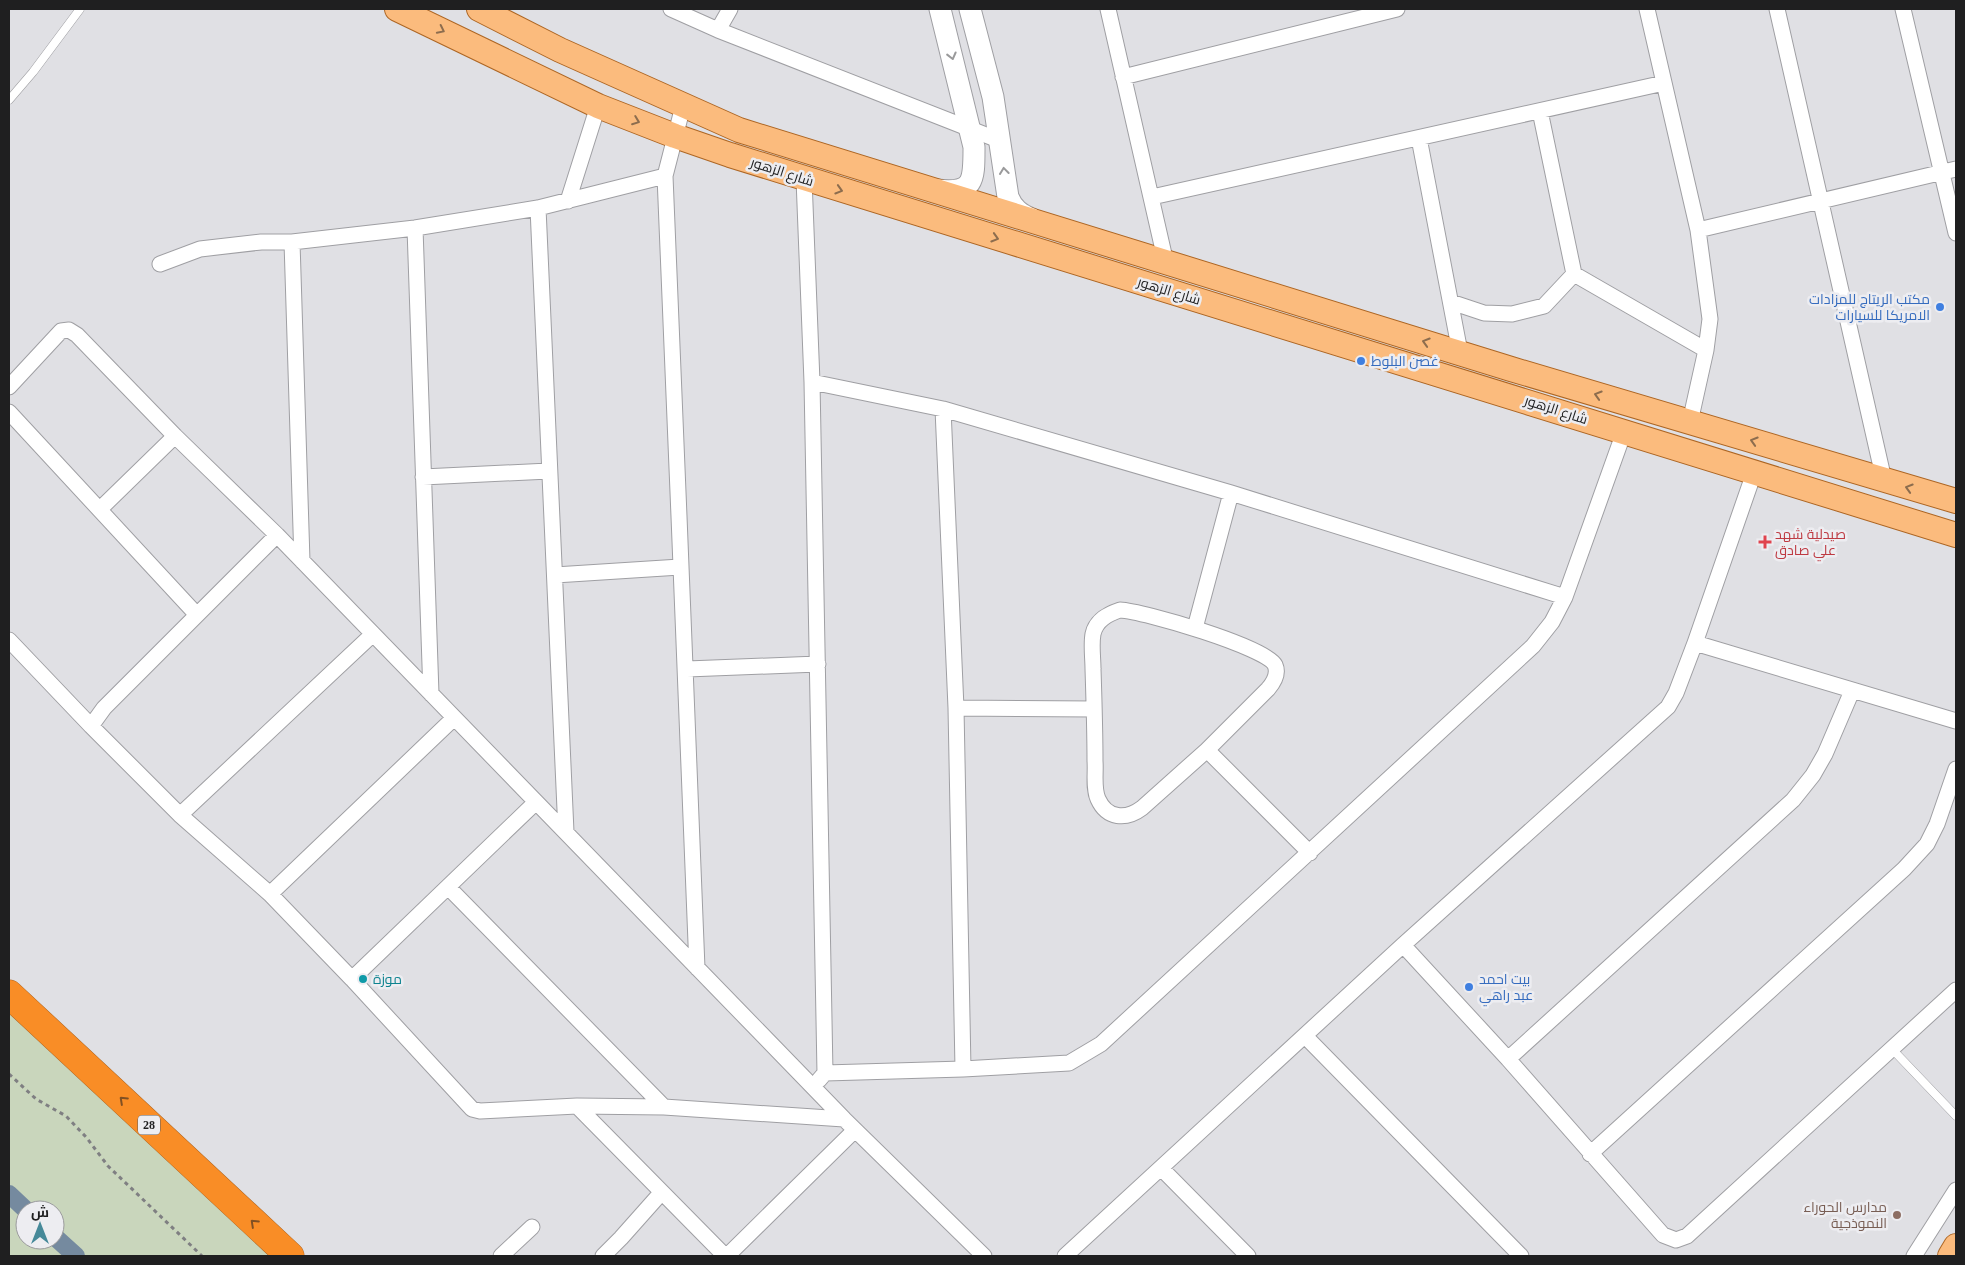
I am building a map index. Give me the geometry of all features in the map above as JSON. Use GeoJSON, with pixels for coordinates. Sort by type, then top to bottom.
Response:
{"type":"FeatureCollection","features":[{"type":"Feature","properties":{"kind":"highway","name":"28"},"geometry":{"type":"LineString","coordinates":[[9,994],[290,1256]]}},
{"type":"Feature","properties":{"kind":"main road","name":"شارع الزهور"},"geometry":{"type":"LineString","coordinates":[[397,9],[598,106],[675,136],[804,179],[1488,388],[1956,535]]}},
{"type":"Feature","properties":{"kind":"main road","name":"شارع الزهور"},"geometry":{"type":"LineString","coordinates":[[479,9],[560,50],[739,130],[1037,221],[1166,263],[1956,501]]}},
{"type":"Feature","properties":{"kind":"main road"},"geometry":{"type":"LineString","coordinates":[[1951,1256],[1956,1246]]}},
{"type":"Feature","properties":{"kind":"main road"},"geometry":{"type":"LineString","coordinates":[[1951,1256],[1956,1252]]}},
{"type":"Feature","properties":{"kind":"street"},"geometry":{"type":"LineString","coordinates":[[671,9],[718,30],[1000,141]]}},
{"type":"Feature","properties":{"kind":"street"},"geometry":{"type":"LineString","coordinates":[[718,30],[730,9]]}},
{"type":"Feature","properties":{"kind":"street"},"geometry":{"type":"LineString","coordinates":[[933,190],[952,192],[968,186],[972,180],[974,167],[974,147],[940,9]]}},
{"type":"Feature","properties":{"kind":"street"},"geometry":{"type":"LineString","coordinates":[[970,9],[992,97],[1008,197],[1012,206],[1020,214],[1037,221]]}},
{"type":"Feature","properties":{"kind":"street"},"geometry":{"type":"LineString","coordinates":[[1108,9],[1166,263]]}},
{"type":"Feature","properties":{"kind":"street"},"geometry":{"type":"LineString","coordinates":[[1123,78],[1397,9]]}},
{"type":"Feature","properties":{"kind":"street"},"geometry":{"type":"LineString","coordinates":[[1647,9],[1698,230],[1710,320],[1706,350],[1690,422]]}},
{"type":"Feature","properties":{"kind":"street"},"geometry":{"type":"LineString","coordinates":[[1777,9],[1884,480]]}},
{"type":"Feature","properties":{"kind":"street"},"geometry":{"type":"LineString","coordinates":[[1903,9],[1950,171],[1956,233]]}},
{"type":"Feature","properties":{"kind":"street"},"geometry":{"type":"LineString","coordinates":[[1152,197],[1664,83]]}},
{"type":"Feature","properties":{"kind":"street"},"geometry":{"type":"LineString","coordinates":[[568,200],[598,106]]}},
{"type":"Feature","properties":{"kind":"street"},"geometry":{"type":"LineString","coordinates":[[683,106],[664,176],[697,968]]}},
{"type":"Feature","properties":{"kind":"street"},"geometry":{"type":"LineString","coordinates":[[1540,111],[1574,274],[1706,350]]}},
{"type":"Feature","properties":{"kind":"street"},"geometry":{"type":"LineString","coordinates":[[1418,138],[1460,352]]}},
{"type":"Feature","properties":{"kind":"street"},"geometry":{"type":"LineString","coordinates":[[1698,230],[1950,171]]}},
{"type":"Feature","properties":{"kind":"street"},"geometry":{"type":"LineString","coordinates":[[160,264],[200,249],[262,242],[292,242],[415,228],[538,208],[664,176]]}},
{"type":"Feature","properties":{"kind":"street"},"geometry":{"type":"LineString","coordinates":[[804,179],[812,382],[826,1073],[814,1087]]}},
{"type":"Feature","properties":{"kind":"street"},"geometry":{"type":"LineString","coordinates":[[538,208],[566,832]]}},
{"type":"Feature","properties":{"kind":"street"},"geometry":{"type":"LineString","coordinates":[[415,228],[431,694]]}},
{"type":"Feature","properties":{"kind":"street"},"geometry":{"type":"LineString","coordinates":[[292,242],[302,561]]}},
{"type":"Feature","properties":{"kind":"street"},"geometry":{"type":"LineString","coordinates":[[1451,302],[1484,313],[1512,314],[1544,306],[1574,274]]}},
{"type":"Feature","properties":{"kind":"street"},"geometry":{"type":"LineString","coordinates":[[9,387],[61,331],[69,330],[77,335],[175,436],[277,535],[844,1119],[984,1256]]}},
{"type":"Feature","properties":{"kind":"street"},"geometry":{"type":"LineString","coordinates":[[812,382],[943,409],[1231,493],[1565,598]]}},
{"type":"Feature","properties":{"kind":"street"},"geometry":{"type":"LineString","coordinates":[[943,409],[956,708],[963,1069]]}},
{"type":"Feature","properties":{"kind":"street"},"geometry":{"type":"LineString","coordinates":[[9,412],[197,615]]}},
{"type":"Feature","properties":{"kind":"street"},"geometry":{"type":"LineString","coordinates":[[826,1073],[963,1069],[1069,1063],[1100,1044],[1533,646],[1552,622],[1565,598],[1624,432]]}},
{"type":"Feature","properties":{"kind":"street"},"geometry":{"type":"LineString","coordinates":[[100,509],[175,436]]}},
{"type":"Feature","properties":{"kind":"street"},"geometry":{"type":"LineString","coordinates":[[423,477],[549,471]]}},
{"type":"Feature","properties":{"kind":"street"},"geometry":{"type":"LineString","coordinates":[[1065,1256],[1403,945],[1668,708],[1676,694],[1695,643],[1754,473]]}},
{"type":"Feature","properties":{"kind":"street"},"geometry":{"type":"LineString","coordinates":[[1195,628],[1231,493]]}},
{"type":"Feature","properties":{"kind":"street"},"geometry":{"type":"LineString","coordinates":[[91,726],[98,714],[277,535]]}},
{"type":"Feature","properties":{"kind":"street"},"geometry":{"type":"LineString","coordinates":[[555,575],[680,567]]}},
{"type":"Feature","properties":{"kind":"street"},"geometry":{"type":"LineString","coordinates":[[1120,610],[1131,611],[1195,628],[1265,656],[1275,666],[1275,680],[1268,689],[1207,750],[1134,814],[1124,817],[1114,816],[1105,810],[1096,793],[1094,709],[1093,634],[1099,621],[1120,610]]}},
{"type":"Feature","properties":{"kind":"street"},"geometry":{"type":"LineString","coordinates":[[180,815],[373,634]]}},
{"type":"Feature","properties":{"kind":"street"},"geometry":{"type":"LineString","coordinates":[[9,640],[180,815],[270,894],[472,1108],[480,1111],[577,1106],[664,1107],[844,1119]]}},
{"type":"Feature","properties":{"kind":"street"},"geometry":{"type":"LineString","coordinates":[[1695,643],[1956,721]]}},
{"type":"Feature","properties":{"kind":"street"},"geometry":{"type":"LineString","coordinates":[[686,669],[818,664]]}},
{"type":"Feature","properties":{"kind":"street"},"geometry":{"type":"LineString","coordinates":[[1508,1059],[1793,800],[1813,775],[1825,754],[1852,691]]}},
{"type":"Feature","properties":{"kind":"street"},"geometry":{"type":"LineString","coordinates":[[956,708],[1094,709]]}},
{"type":"Feature","properties":{"kind":"street"},"geometry":{"type":"LineString","coordinates":[[270,894],[454,718]]}},
{"type":"Feature","properties":{"kind":"street"},"geometry":{"type":"LineString","coordinates":[[1207,750],[1310,853]]}},
{"type":"Feature","properties":{"kind":"street"},"geometry":{"type":"LineString","coordinates":[[1590,1154],[1904,869],[1927,844],[1937,824],[1956,769]]}},
{"type":"Feature","properties":{"kind":"street"},"geometry":{"type":"LineString","coordinates":[[352,979],[536,802]]}},
{"type":"Feature","properties":{"kind":"street"},"geometry":{"type":"LineString","coordinates":[[448,887],[664,1107]]}},
{"type":"Feature","properties":{"kind":"street"},"geometry":{"type":"LineString","coordinates":[[1403,945],[1508,1059],[1663,1235],[1676,1240],[1688,1236],[1956,990]]}},
{"type":"Feature","properties":{"kind":"street"},"geometry":{"type":"LineString","coordinates":[[1305,1036],[1521,1256]]}},
{"type":"Feature","properties":{"kind":"street"},"geometry":{"type":"LineString","coordinates":[[577,1106],[660,1193],[726,1256],[855,1130]]}},
{"type":"Feature","properties":{"kind":"street"},"geometry":{"type":"LineString","coordinates":[[1160,1168],[1248,1256]]}},
{"type":"Feature","properties":{"kind":"street"},"geometry":{"type":"LineString","coordinates":[[1914,1256],[1956,1190]]}},
{"type":"Feature","properties":{"kind":"street"},"geometry":{"type":"LineString","coordinates":[[602,1256],[621,1238],[660,1193]]}},
{"type":"Feature","properties":{"kind":"street"},"geometry":{"type":"LineString","coordinates":[[501,1256],[532,1227]]}},
{"type":"Feature","properties":{"kind":"lane"},"geometry":{"type":"LineString","coordinates":[[9,100],[33,72],[80,9]]}},
{"type":"Feature","properties":{"kind":"lane"},"geometry":{"type":"LineString","coordinates":[[1892,1049],[1956,1116]]}},
{"type":"Feature","properties":{"kind":"path"},"geometry":{"type":"LineString","coordinates":[[9,1074],[36,1099],[66,1116],[86,1137],[108,1166],[202,1256]]}},
{"type":"Feature","properties":{"kind":"green space"},"geometry":{"type":"Polygon","coordinates":[[[9,1004],[281,1256],[9,1256],[9,1004]]]}},
{"type":"Feature","properties":{"kind":"waterway"},"geometry":{"type":"LineString","coordinates":[[9,1194],[15,1200]]}},
{"type":"Feature","properties":{"kind":"waterway"},"geometry":{"type":"LineString","coordinates":[[65,1246],[76,1256]]}},
{"type":"Feature","properties":{"kind":"place","name":"مكتب الريتاج للمزادات الامريكا للسيارات"},"geometry":{"type":"Point","coordinates":[1940,307]}},
{"type":"Feature","properties":{"kind":"place","name":"غصن البلوط"},"geometry":{"type":"Point","coordinates":[1361,361]}},
{"type":"Feature","properties":{"kind":"place","name":"صيدلية شهد علي صادق"},"geometry":{"type":"Point","coordinates":[1765,542]}},
{"type":"Feature","properties":{"kind":"place","name":"موزة"},"geometry":{"type":"Point","coordinates":[363,979]}},
{"type":"Feature","properties":{"kind":"place","name":"بيت احمد عبد راهي"},"geometry":{"type":"Point","coordinates":[1469,987]}},
{"type":"Feature","properties":{"kind":"place","name":"مدارس الحوراء النموذجية"},"geometry":{"type":"Point","coordinates":[1897,1215]}}]}
